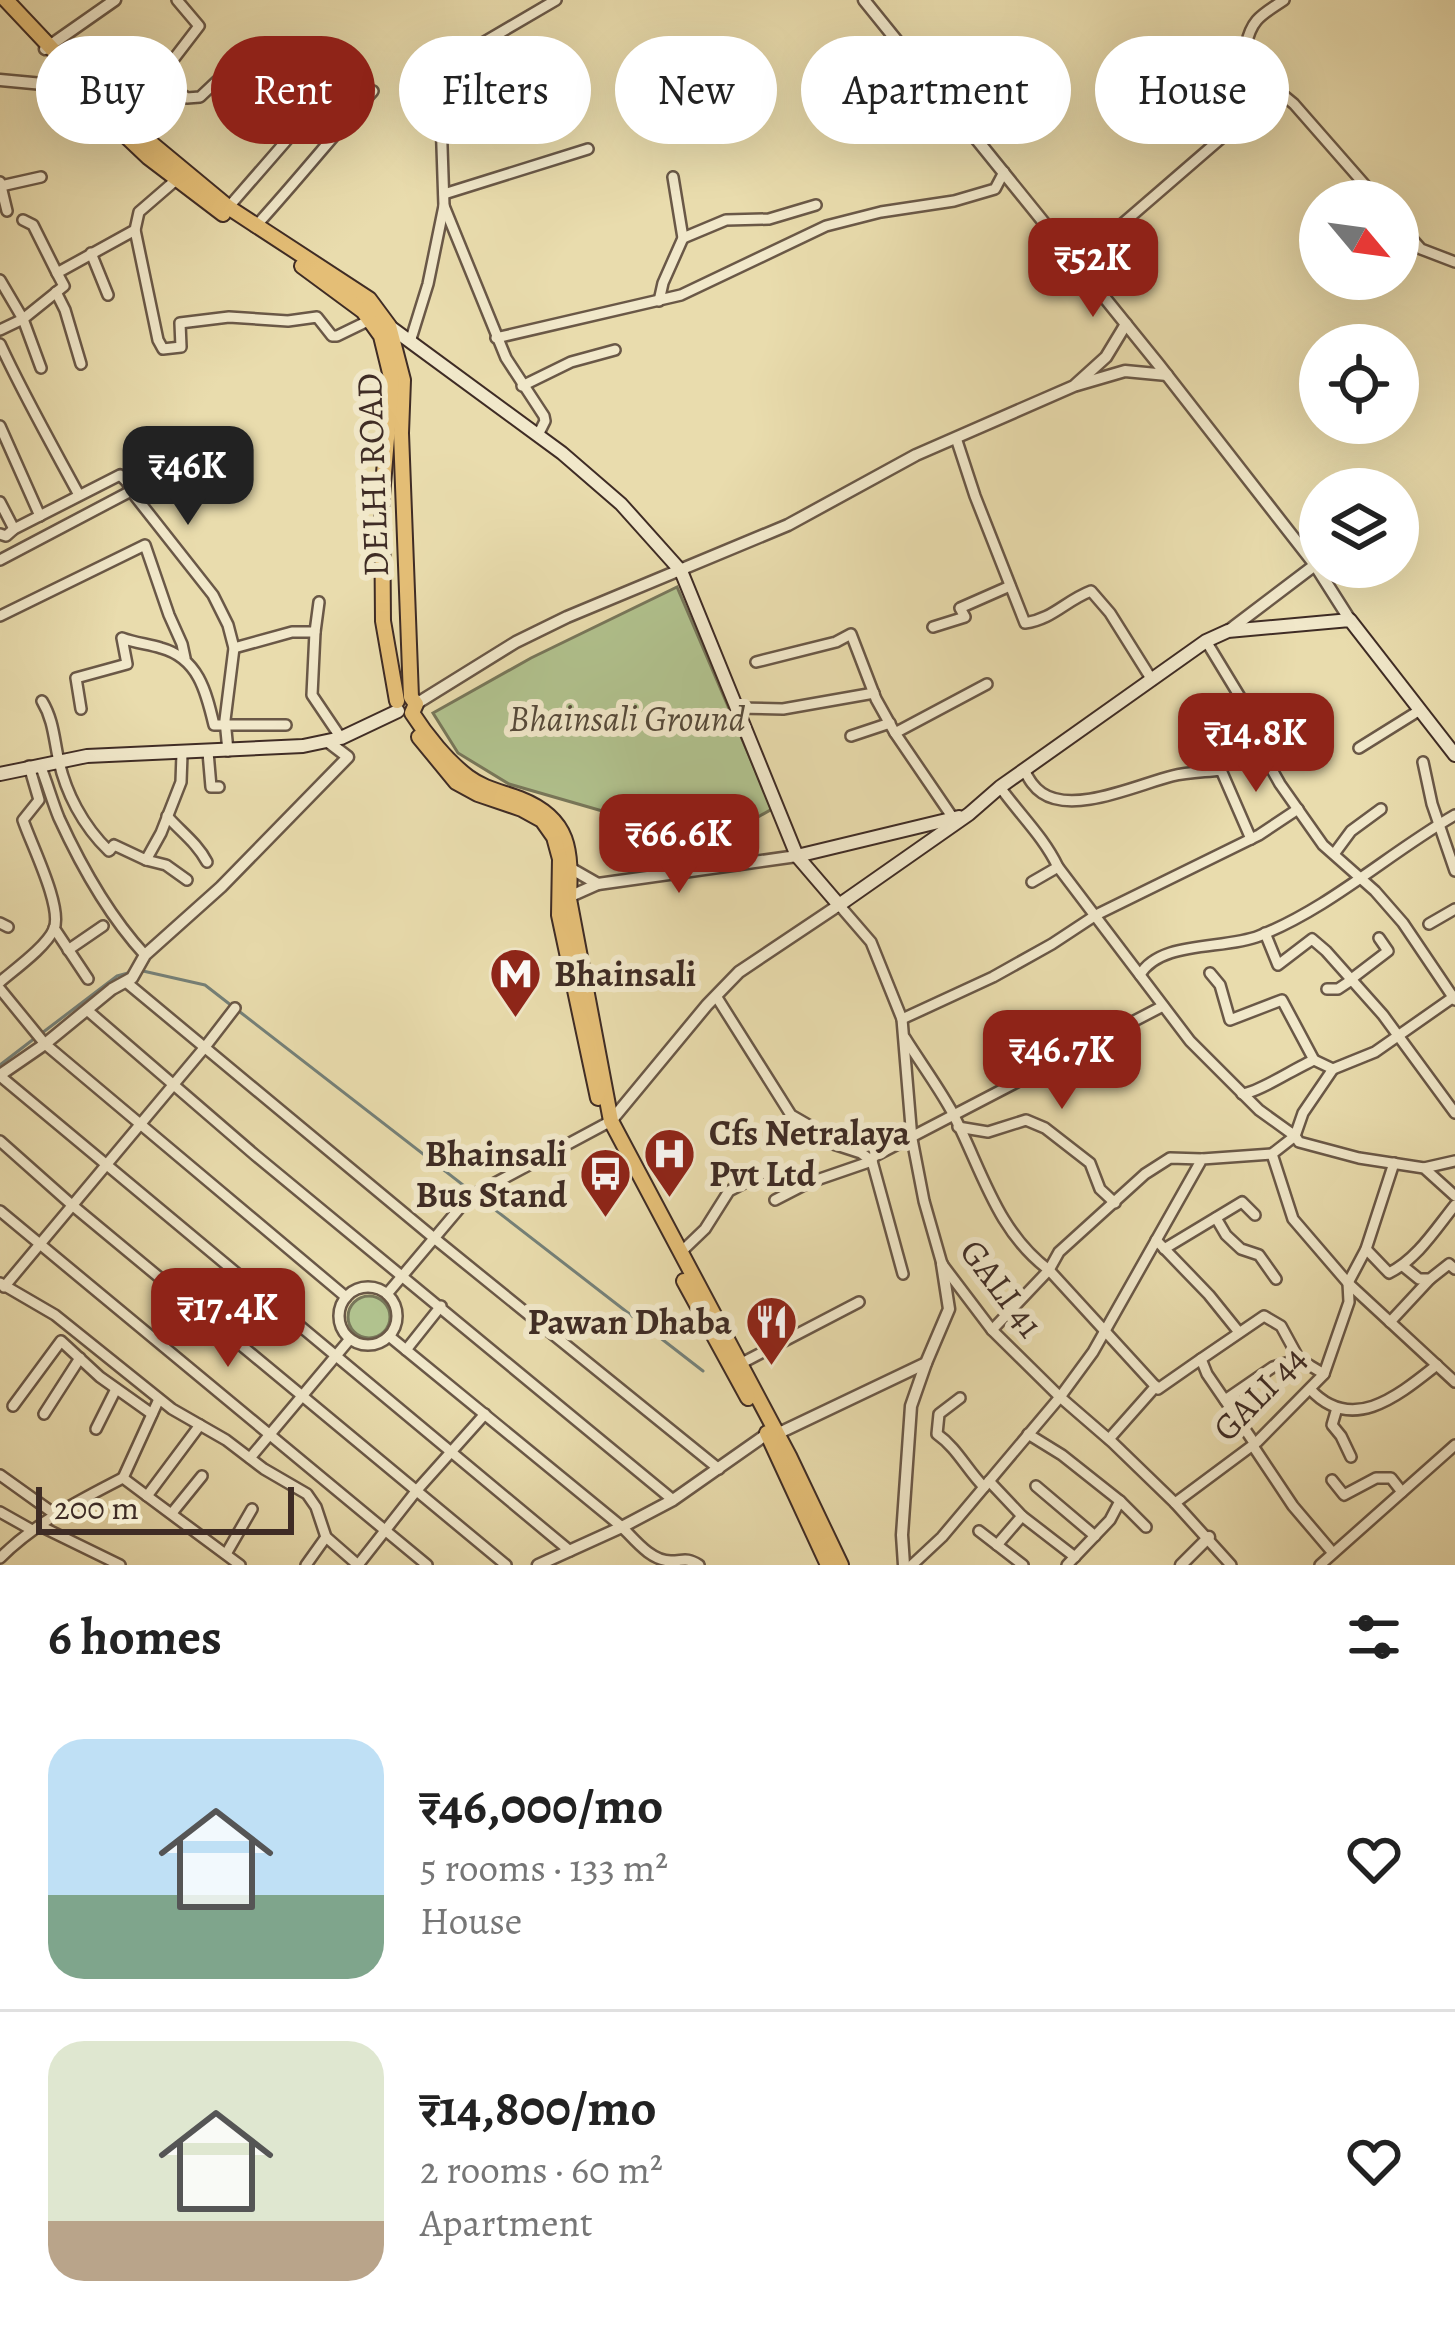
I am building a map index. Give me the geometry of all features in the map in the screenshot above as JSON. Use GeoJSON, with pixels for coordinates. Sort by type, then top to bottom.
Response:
{"type":"FeatureCollection","features":[{"type":"Feature","properties":{"kind":"main road","name":"DELHI ROAD"},"geometry":{"type":"LineString","coordinates":[[3,0],[37,36]]}},
{"type":"Feature","properties":{"kind":"main road","name":"DELHI ROAD"},"geometry":{"type":"LineString","coordinates":[[141,144],[176,180],[369,299],[385,331],[403,380],[406,707]]}},
{"type":"Feature","properties":{"kind":"main road","name":"DELHI ROAD"},"geometry":{"type":"LineString","coordinates":[[143,144],[226,211]]}},
{"type":"Feature","properties":{"kind":"main road"},"geometry":{"type":"LineString","coordinates":[[226,211],[350,300],[385,331],[410,342],[538,435],[621,504],[681,571],[797,856],[838,905],[1206,641],[1228,631],[1350,620],[1455,755]]}},
{"type":"Feature","properties":{"kind":"main road"},"geometry":{"type":"LineString","coordinates":[[385,331],[392,381],[382,496],[382,621],[406,707],[456,782],[542,820],[554,837],[565,868],[564,900],[608,1122],[692,1296],[841,1565]]}},
{"type":"Feature","properties":{"kind":"main road"},"geometry":{"type":"LineString","coordinates":[[0,774],[87,756],[303,746],[334,740],[406,707]]}},
{"type":"Feature","properties":{"kind":"main road"},"geometry":{"type":"LineString","coordinates":[[797,856],[969,814]]}},
{"type":"Feature","properties":{"kind":"main road"},"geometry":{"type":"LineString","coordinates":[[608,1122],[740,1364],[828,1565]]}},
{"type":"Feature","properties":{"kind":"street"},"geometry":{"type":"LineString","coordinates":[[65,36],[115,0]]}},
{"type":"Feature","properties":{"kind":"street"},"geometry":{"type":"LineString","coordinates":[[177,0],[199,26],[166,69],[166,78],[187,98],[200,97],[211,87]]}},
{"type":"Feature","properties":{"kind":"street"},"geometry":{"type":"LineString","coordinates":[[495,36],[556,0]]}},
{"type":"Feature","properties":{"kind":"street"},"geometry":{"type":"LineString","coordinates":[[863,0],[1299,544]]}},
{"type":"Feature","properties":{"kind":"street"},"geometry":{"type":"LineString","coordinates":[[1248,36],[1257,18],[1284,0]]}},
{"type":"Feature","properties":{"kind":"street"},"geometry":{"type":"LineString","coordinates":[[0,80],[36,83]]}},
{"type":"Feature","properties":{"kind":"street"},"geometry":{"type":"LineString","coordinates":[[1289,100],[1361,180]]}},
{"type":"Feature","properties":{"kind":"street"},"geometry":{"type":"LineString","coordinates":[[226,211],[284,144]]}},
{"type":"Feature","properties":{"kind":"street"},"geometry":{"type":"LineString","coordinates":[[255,226],[329,144]]}},
{"type":"Feature","properties":{"kind":"street"},"geometry":{"type":"LineString","coordinates":[[410,342],[428,284],[444,200],[442,144]]}},
{"type":"Feature","properties":{"kind":"street"},"geometry":{"type":"LineString","coordinates":[[1077,263],[1215,144]]}},
{"type":"Feature","properties":{"kind":"street"},"geometry":{"type":"LineString","coordinates":[[444,200],[589,149]]}},
{"type":"Feature","properties":{"kind":"street"},"geometry":{"type":"LineString","coordinates":[[496,338],[681,295],[826,226],[954,201],[994,188],[1004,172]]}},
{"type":"Feature","properties":{"kind":"street"},"geometry":{"type":"LineString","coordinates":[[7,211],[0,184],[41,177]]}},
{"type":"Feature","properties":{"kind":"street"},"geometry":{"type":"LineString","coordinates":[[658,301],[683,238],[673,177]]}},
{"type":"Feature","properties":{"kind":"street"},"geometry":{"type":"LineString","coordinates":[[176,180],[139,212],[135,230],[163,349],[181,347],[180,323],[229,317],[288,321],[317,317],[337,336],[370,320]]}},
{"type":"Feature","properties":{"kind":"street"},"geometry":{"type":"LineString","coordinates":[[444,200],[496,338],[544,416],[538,435]]}},
{"type":"Feature","properties":{"kind":"street"},"geometry":{"type":"LineString","coordinates":[[683,238],[726,220],[769,219],[817,205]]}},
{"type":"Feature","properties":{"kind":"street"},"geometry":{"type":"LineString","coordinates":[[0,330],[22,320],[64,286],[33,225],[22,220]]}},
{"type":"Feature","properties":{"kind":"street"},"geometry":{"type":"LineString","coordinates":[[57,273],[135,230]]}},
{"type":"Feature","properties":{"kind":"street"},"geometry":{"type":"LineString","coordinates":[[1419,247],[1455,262]]}},
{"type":"Feature","properties":{"kind":"street"},"geometry":{"type":"LineString","coordinates":[[92,253],[108,295]]}},
{"type":"Feature","properties":{"kind":"street"},"geometry":{"type":"LineString","coordinates":[[0,280],[41,368]]}},
{"type":"Feature","properties":{"kind":"street"},"geometry":{"type":"LineString","coordinates":[[56,292],[81,364]]}},
{"type":"Feature","properties":{"kind":"street"},"geometry":{"type":"LineString","coordinates":[[1073,386],[1106,357],[1126,324]]}},
{"type":"Feature","properties":{"kind":"street"},"geometry":{"type":"LineString","coordinates":[[0,344],[80,495]]}},
{"type":"Feature","properties":{"kind":"street"},"geometry":{"type":"LineString","coordinates":[[523,386],[571,362],[615,350]]}},
{"type":"Feature","properties":{"kind":"street"},"geometry":{"type":"LineString","coordinates":[[406,707],[567,616],[788,525],[916,455],[1073,386],[1125,371],[1167,375]]}},
{"type":"Feature","properties":{"kind":"street"},"geometry":{"type":"LineString","coordinates":[[0,426],[40,516]]}},
{"type":"Feature","properties":{"kind":"street"},"geometry":{"type":"LineString","coordinates":[[956,438],[1024,623],[1044,620],[1072,598],[1091,591],[1152,680]]}},
{"type":"Feature","properties":{"kind":"street"},"geometry":{"type":"LineString","coordinates":[[0,534],[6,536],[120,476],[127,482],[213,595],[228,626],[234,648],[228,751]]}},
{"type":"Feature","properties":{"kind":"street"},"geometry":{"type":"LineString","coordinates":[[0,560],[131,491]]}},
{"type":"Feature","properties":{"kind":"street"},"geometry":{"type":"LineString","coordinates":[[0,502],[14,529]]}},
{"type":"Feature","properties":{"kind":"street"},"geometry":{"type":"LineString","coordinates":[[0,616],[145,545],[184,658]]}},
{"type":"Feature","properties":{"kind":"street"},"geometry":{"type":"LineString","coordinates":[[1228,631],[1299,577]]}},
{"type":"Feature","properties":{"kind":"street"},"geometry":{"type":"LineString","coordinates":[[933,627],[964,617],[960,608],[1010,586]]}},
{"type":"Feature","properties":{"kind":"street"},"geometry":{"type":"LineString","coordinates":[[1330,588],[1350,620]]}},
{"type":"Feature","properties":{"kind":"street"},"geometry":{"type":"LineString","coordinates":[[319,602],[312,695],[348,757],[221,887],[142,959],[129,980],[0,1076],[570,1551]]}},
{"type":"Feature","properties":{"kind":"street"},"geometry":{"type":"LineString","coordinates":[[234,648],[292,632],[315,632]]}},
{"type":"Feature","properties":{"kind":"street"},"geometry":{"type":"LineString","coordinates":[[756,662],[851,634],[892,728],[952,818]]}},
{"type":"Feature","properties":{"kind":"street"},"geometry":{"type":"LineString","coordinates":[[81,709],[76,678],[127,664],[122,638],[184,658],[199,676],[214,725],[286,725]]}},
{"type":"Feature","properties":{"kind":"street"},"geometry":{"type":"LineString","coordinates":[[992,1330],[1049,1270],[1059,1252],[1145,1174],[1170,1158],[1272,1154],[1295,1136],[1303,1113],[1333,1069],[1375,1052],[1454,998],[1409,932],[1323,845],[1262,752],[1240,698],[1206,641]]}},
{"type":"Feature","properties":{"kind":"street"},"geometry":{"type":"LineString","coordinates":[[851,736],[892,728],[987,684]]}},
{"type":"Feature","properties":{"kind":"street"},"geometry":{"type":"LineString","coordinates":[[736,708],[783,710],[874,693]]}},
{"type":"Feature","properties":{"kind":"street"},"geometry":{"type":"LineString","coordinates":[[42,701],[49,712],[69,794],[95,838],[109,851],[114,845],[187,880]]}},
{"type":"Feature","properties":{"kind":"street"},"geometry":{"type":"LineString","coordinates":[[1359,748],[1420,710]]}},
{"type":"Feature","properties":{"kind":"street"},"geometry":{"type":"LineString","coordinates":[[208,752],[211,787],[219,787]]}},
{"type":"Feature","properties":{"kind":"street"},"geometry":{"type":"LineString","coordinates":[[146,860],[181,782],[182,754]]}},
{"type":"Feature","properties":{"kind":"street"},"geometry":{"type":"LineString","coordinates":[[1423,762],[1455,871]]}},
{"type":"Feature","properties":{"kind":"street"},"geometry":{"type":"LineString","coordinates":[[34,766],[99,893],[142,959]]}},
{"type":"Feature","properties":{"kind":"street"},"geometry":{"type":"LineString","coordinates":[[34,766],[39,800],[23,820],[56,910],[54,928],[0,986],[45,1044],[346,1297]]}},
{"type":"Feature","properties":{"kind":"street"},"geometry":{"type":"LineString","coordinates":[[1024,770],[1046,796],[1070,800],[1112,795],[1176,775],[1220,770],[1251,838]]}},
{"type":"Feature","properties":{"kind":"street"},"geometry":{"type":"LineString","coordinates":[[1000,787],[1046,842],[1058,867],[1190,1041],[1299,1142],[1424,1168],[1455,1161]]}},
{"type":"Feature","properties":{"kind":"street"},"geometry":{"type":"LineString","coordinates":[[902,1019],[993,976],[1298,809]]}},
{"type":"Feature","properties":{"kind":"street"},"geometry":{"type":"LineString","coordinates":[[1334,854],[1351,831],[1381,809]]}},
{"type":"Feature","properties":{"kind":"street"},"geometry":{"type":"LineString","coordinates":[[1140,975],[1144,967],[1181,948],[1256,938],[1292,920],[1455,815]]}},
{"type":"Feature","properties":{"kind":"street"},"geometry":{"type":"LineString","coordinates":[[166,816],[199,845],[207,862]]}},
{"type":"Feature","properties":{"kind":"street"},"geometry":{"type":"LineString","coordinates":[[564,900],[598,884],[797,856]]}},
{"type":"Feature","properties":{"kind":"street"},"geometry":{"type":"LineString","coordinates":[[1032,882],[1058,867]]}},
{"type":"Feature","properties":{"kind":"street"},"geometry":{"type":"LineString","coordinates":[[565,868],[598,884]]}},
{"type":"Feature","properties":{"kind":"street"},"geometry":{"type":"LineString","coordinates":[[388,1294],[474,1194],[608,1122],[739,972],[838,905]]}},
{"type":"Feature","properties":{"kind":"street","name":"GALI 41"},"geometry":{"type":"LineString","coordinates":[[838,905],[871,942],[902,1019],[912,1139],[942,1264],[992,1330],[1175,1503],[1231,1565]]}},
{"type":"Feature","properties":{"kind":"street"},"geometry":{"type":"LineString","coordinates":[[1429,923],[1455,909]]}},
{"type":"Feature","properties":{"kind":"street"},"geometry":{"type":"LineString","coordinates":[[1292,920],[1383,1015],[1455,1113]]}},
{"type":"Feature","properties":{"kind":"street"},"geometry":{"type":"LineString","coordinates":[[68,950],[103,926]]}},
{"type":"Feature","properties":{"kind":"street"},"geometry":{"type":"LineString","coordinates":[[54,928],[88,979]]}},
{"type":"Feature","properties":{"kind":"street"},"geometry":{"type":"LineString","coordinates":[[1327,989],[1338,989],[1409,932]]}},
{"type":"Feature","properties":{"kind":"street"},"geometry":{"type":"LineString","coordinates":[[1264,933],[1278,965],[1312,939]]}},
{"type":"Feature","properties":{"kind":"street"},"geometry":{"type":"LineString","coordinates":[[1379,938],[1388,951]]}},
{"type":"Feature","properties":{"kind":"street"},"geometry":{"type":"LineString","coordinates":[[1210,973],[1220,985],[1230,1020],[1282,1000],[1314,1060],[1333,1069]]}},
{"type":"Feature","properties":{"kind":"street"},"geometry":{"type":"LineString","coordinates":[[129,980],[434,1238],[718,1469]]}},
{"type":"Feature","properties":{"kind":"street"},"geometry":{"type":"LineString","coordinates":[[716,996],[791,1115],[824,1141],[872,1161],[903,1274]]}},
{"type":"Feature","properties":{"kind":"street"},"geometry":{"type":"LineString","coordinates":[[775,1200],[956,1121],[1163,1006]]}},
{"type":"Feature","properties":{"kind":"street"},"geometry":{"type":"LineString","coordinates":[[235,1007],[2,1285],[55,1315],[159,1399],[307,1494],[326,1537],[354,1564],[485,1414]]}},
{"type":"Feature","properties":{"kind":"street"},"geometry":{"type":"LineString","coordinates":[[87,1010],[255,1155],[674,1500]]}},
{"type":"Feature","properties":{"kind":"street"},"geometry":{"type":"LineString","coordinates":[[902,1034],[956,1121],[995,1209],[1034,1259],[1159,1389],[1264,1316],[1281,1326],[1299,1359],[1324,1374]]}},
{"type":"Feature","properties":{"kind":"street"},"geometry":{"type":"LineString","coordinates":[[1242,1094],[1255,1093],[1272,1079],[1314,1060]]}},
{"type":"Feature","properties":{"kind":"street"},"geometry":{"type":"LineString","coordinates":[[956,1121],[988,1132],[1026,1120],[1045,1128],[1090,1163],[1100,1189],[1115,1203]]}},
{"type":"Feature","properties":{"kind":"street"},"geometry":{"type":"LineString","coordinates":[[0,1141],[506,1565]]}},
{"type":"Feature","properties":{"kind":"street"},"geometry":{"type":"LineString","coordinates":[[1272,1154],[1293,1219],[1348,1283],[1454,1379]]}},
{"type":"Feature","properties":{"kind":"street"},"geometry":{"type":"LineString","coordinates":[[942,1264],[949,1309],[911,1406],[902,1535],[908,1565],[942,1537],[1060,1397],[1104,1331],[1202,1159]]}},
{"type":"Feature","properties":{"kind":"street","name":"GALI 44"},"geometry":{"type":"LineString","coordinates":[[1175,1503],[1254,1445],[1324,1374],[1348,1303],[1348,1283],[1366,1249],[1394,1163]]}},
{"type":"Feature","properties":{"kind":"street"},"geometry":{"type":"LineString","coordinates":[[1424,1168],[1455,1196]]}},
{"type":"Feature","properties":{"kind":"street"},"geometry":{"type":"LineString","coordinates":[[680,1253],[705,1229],[729,1191],[770,1170]]}},
{"type":"Feature","properties":{"kind":"street"},"geometry":{"type":"LineString","coordinates":[[1165,1250],[1242,1202],[1255,1215]]}},
{"type":"Feature","properties":{"kind":"street"},"geometry":{"type":"LineString","coordinates":[[1366,1249],[1389,1274],[1402,1266],[1455,1205]]}},
{"type":"Feature","properties":{"kind":"street"},"geometry":{"type":"LineString","coordinates":[[0,1210],[427,1565]]}},
{"type":"Feature","properties":{"kind":"street"},"geometry":{"type":"LineString","coordinates":[[1216,1219],[1241,1249],[1259,1255],[1276,1279]]}},
{"type":"Feature","properties":{"kind":"street"},"geometry":{"type":"LineString","coordinates":[[1156,1240],[1238,1331]]}},
{"type":"Feature","properties":{"kind":"street"},"geometry":{"type":"LineString","coordinates":[[1390,1322],[1430,1279],[1449,1264],[1455,1269]]}},
{"type":"Feature","properties":{"kind":"street"},"geometry":{"type":"LineString","coordinates":[[1402,1266],[1419,1279],[1430,1279]]}},
{"type":"Feature","properties":{"kind":"street"},"geometry":{"type":"LineString","coordinates":[[366,1287],[388,1294],[397,1314],[389,1336],[370,1345],[350,1339],[339,1319],[346,1297],[366,1287]]}},
{"type":"Feature","properties":{"kind":"street"},"geometry":{"type":"LineString","coordinates":[[740,1364],[859,1302]]}},
{"type":"Feature","properties":{"kind":"street"},"geometry":{"type":"LineString","coordinates":[[406,1350],[440,1306]]}},
{"type":"Feature","properties":{"kind":"street"},"geometry":{"type":"LineString","coordinates":[[389,1336],[646,1550],[666,1561],[688,1558],[699,1565]]}},
{"type":"Feature","properties":{"kind":"street"},"geometry":{"type":"LineString","coordinates":[[250,1458],[350,1339]]}},
{"type":"Feature","properties":{"kind":"street"},"geometry":{"type":"LineString","coordinates":[[14,1406],[61,1340],[152,1414]]}},
{"type":"Feature","properties":{"kind":"street"},"geometry":{"type":"LineString","coordinates":[[44,1414],[80,1358]]}},
{"type":"Feature","properties":{"kind":"street"},"geometry":{"type":"LineString","coordinates":[[1201,1359],[1293,1506],[1334,1553]]}},
{"type":"Feature","properties":{"kind":"street"},"geometry":{"type":"LineString","coordinates":[[1225,1400],[1273,1366],[1299,1359]]}},
{"type":"Feature","properties":{"kind":"street"},"geometry":{"type":"LineString","coordinates":[[540,1565],[674,1500],[772,1434],[926,1363]]}},
{"type":"Feature","properties":{"kind":"street"},"geometry":{"type":"LineString","coordinates":[[1310,1389],[1330,1407],[1366,1410],[1437,1365]]}},
{"type":"Feature","properties":{"kind":"street"},"geometry":{"type":"LineString","coordinates":[[1108,1439],[1156,1386]]}},
{"type":"Feature","properties":{"kind":"street"},"geometry":{"type":"LineString","coordinates":[[96,1429],[116,1389]]}},
{"type":"Feature","properties":{"kind":"street"},"geometry":{"type":"LineString","coordinates":[[960,1398],[939,1414],[937,1434],[952,1445],[964,1466],[1071,1561],[1110,1520],[1120,1501]]}},
{"type":"Feature","properties":{"kind":"street"},"geometry":{"type":"LineString","coordinates":[[0,1558],[22,1536],[123,1478],[159,1399]]}},
{"type":"Feature","properties":{"kind":"street"},"geometry":{"type":"LineString","coordinates":[[1337,1408],[1332,1425],[1351,1456]]}},
{"type":"Feature","properties":{"kind":"street"},"geometry":{"type":"LineString","coordinates":[[147,1496],[200,1425]]}},
{"type":"Feature","properties":{"kind":"street"},"geometry":{"type":"LineString","coordinates":[[1028,1434],[1120,1501],[1146,1528]]}},
{"type":"Feature","properties":{"kind":"street"},"geometry":{"type":"LineString","coordinates":[[1320,1565],[1455,1445]]}},
{"type":"Feature","properties":{"kind":"street"},"geometry":{"type":"LineString","coordinates":[[0,1475],[56,1515]]}},
{"type":"Feature","properties":{"kind":"street"},"geometry":{"type":"LineString","coordinates":[[172,1514],[202,1476]]}},
{"type":"Feature","properties":{"kind":"street"},"geometry":{"type":"LineString","coordinates":[[123,1478],[240,1565]]}},
{"type":"Feature","properties":{"kind":"street"},"geometry":{"type":"LineString","coordinates":[[1332,1480],[1344,1495],[1376,1478],[1391,1478],[1402,1492]]}},
{"type":"Feature","properties":{"kind":"street"},"geometry":{"type":"LineString","coordinates":[[1036,1486],[1095,1536]]}},
{"type":"Feature","properties":{"kind":"street"},"geometry":{"type":"LineString","coordinates":[[226,1554],[252,1510]]}},
{"type":"Feature","properties":{"kind":"street"},"geometry":{"type":"LineString","coordinates":[[0,1512],[120,1565]]}},
{"type":"Feature","properties":{"kind":"street"},"geometry":{"type":"LineString","coordinates":[[998,1545],[1022,1516]]}},
{"type":"Feature","properties":{"kind":"street"},"geometry":{"type":"LineString","coordinates":[[979,1531],[1023,1565]]}},
{"type":"Feature","properties":{"kind":"street"},"geometry":{"type":"LineString","coordinates":[[306,1565],[326,1537]]}},
{"type":"Feature","properties":{"kind":"street"},"geometry":{"type":"LineString","coordinates":[[1188,1562],[1209,1537]]}},
{"type":"Feature","properties":{"kind":"green space","name":"Bhainsali Ground"},"geometry":{"type":"Polygon","coordinates":[[[677,587],[772,809],[730,833],[630,819],[509,784],[458,753],[433,713],[531,658],[677,587]]]}},
{"type":"Feature","properties":{"kind":"green space"},"geometry":{"type":"Polygon","coordinates":[[[369,1296],[384,1302],[390,1317],[384,1332],[369,1338],[354,1332],[348,1317],[354,1302],[369,1296]]]}},
{"type":"Feature","properties":{"kind":"waterway"},"geometry":{"type":"LineString","coordinates":[[143,971],[205,985],[232,1006]]}},
{"type":"Feature","properties":{"kind":"waterway"},"geometry":{"type":"LineString","coordinates":[[42,1033],[117,976],[128,973]]}},
{"type":"Feature","properties":{"kind":"waterway"},"geometry":{"type":"LineString","coordinates":[[240,1012],[703,1371]]}},
{"type":"Feature","properties":{"kind":"waterway"},"geometry":{"type":"LineString","coordinates":[[0,1065],[35,1038]]}},
{"type":"Feature","properties":{"kind":"place","name":"Bhainsali"},"geometry":{"type":"Point","coordinates":[515,1019]}},
{"type":"Feature","properties":{"kind":"place","name":"Cfs Netralaya Pvt Ltd"},"geometry":{"type":"Point","coordinates":[670,1199]}},
{"type":"Feature","properties":{"kind":"place","name":"Bhainsali Bus Stand"},"geometry":{"type":"Point","coordinates":[606,1220]}},
{"type":"Feature","properties":{"kind":"place","name":"Pawan Dhaba"},"geometry":{"type":"Point","coordinates":[771,1367]}}]}
